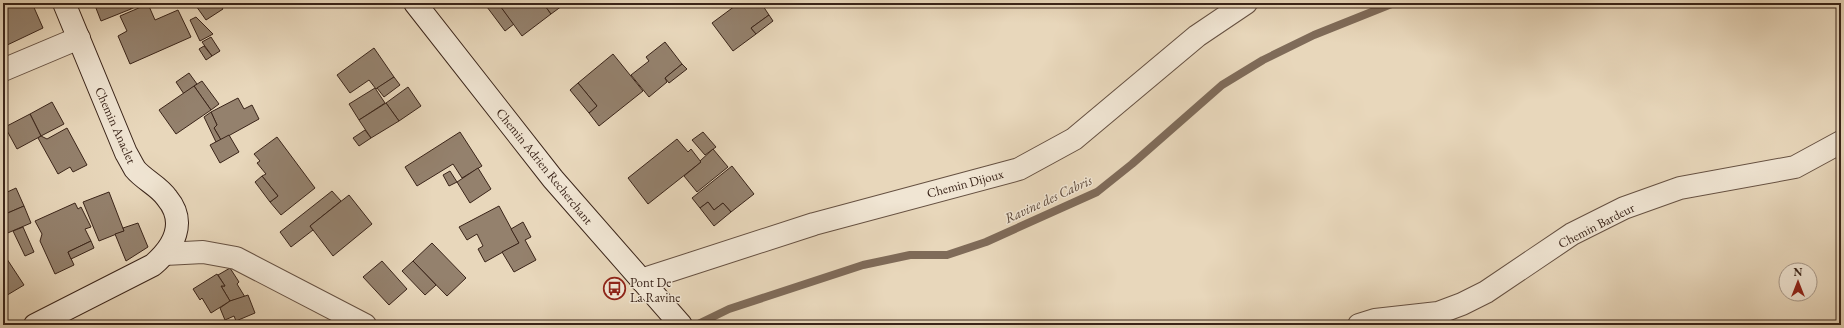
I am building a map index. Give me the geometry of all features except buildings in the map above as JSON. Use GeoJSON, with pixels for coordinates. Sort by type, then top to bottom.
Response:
{"type":"FeatureCollection","features":[{"type":"Feature","properties":{"kind":"street","name":"Chemin Anaclet"},"geometry":{"type":"LineString","coordinates":[[35,325],[153,264],[165,254],[174,239],[177,226],[174,211],[168,198],[136,169],[126,153],[64,3]]}},
{"type":"Feature","properties":{"kind":"street","name":"Chemin Adrien Recherchant"},"geometry":{"type":"LineString","coordinates":[[414,3],[554,180],[681,325]]}},
{"type":"Feature","properties":{"kind":"street","name":"Chemin Dijoux"},"geometry":{"type":"LineString","coordinates":[[641,280],[814,224],[1019,169],[1074,139],[1197,36],[1246,3]]}},
{"type":"Feature","properties":{"kind":"street"},"geometry":{"type":"LineString","coordinates":[[3,70],[79,38]]}},
{"type":"Feature","properties":{"kind":"street","name":"Chemin Bardeur"},"geometry":{"type":"LineString","coordinates":[[1359,325],[1383,319],[1438,313],[1462,304],[1486,292],[1572,234],[1624,208],[1680,188],[1795,167],[1841,142]]}},
{"type":"Feature","properties":{"kind":"street"},"geometry":{"type":"LineString","coordinates":[[165,254],[203,252],[236,258],[366,325]]}},
{"type":"Feature","properties":{"kind":"waterway","name":"Ravine des Cabris"},"geometry":{"type":"LineString","coordinates":[[696,325],[729,309],[863,265],[910,255],[947,255],[986,242],[1097,192],[1132,164],[1222,85],[1263,60],[1314,35],[1394,3]]}},
{"type":"Feature","properties":{"kind":"place","name":"Pont De La Ravine"},"geometry":{"type":"Point","coordinates":[615,289]}}]}
